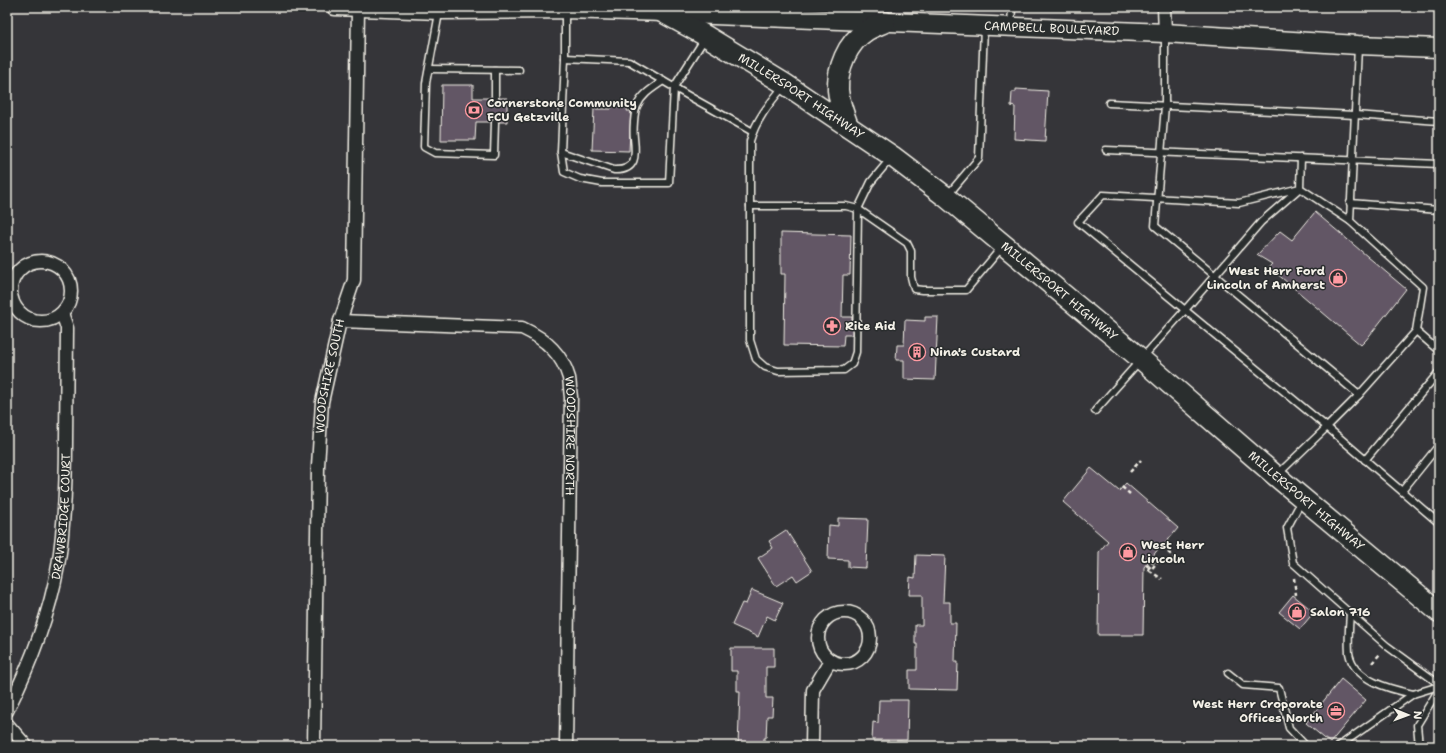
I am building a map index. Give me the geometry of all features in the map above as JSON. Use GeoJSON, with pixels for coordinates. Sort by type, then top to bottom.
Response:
{"type":"FeatureCollection","features":[{"type":"Feature","properties":{"kind":"main road","name":"CAMPBELL BOULEVARD"},"geometry":{"type":"LineString","coordinates":[[659,10],[818,16],[885,22],[1165,33],[1358,45],[1439,48]]}},
{"type":"Feature","properties":{"kind":"main road","name":"MILLERSPORT HIGHWAY"},"geometry":{"type":"LineString","coordinates":[[659,10],[706,36],[785,84],[892,156],[946,197],[1141,359],[1276,476],[1439,612]]}},
{"type":"Feature","properties":{"kind":"main road"},"geometry":{"type":"LineString","coordinates":[[848,126],[842,109],[838,90],[839,76],[843,60],[856,40],[865,31],[885,22]]}},
{"type":"Feature","properties":{"kind":"street"},"geometry":{"type":"LineString","coordinates":[[335,7],[659,10]]}},
{"type":"Feature","properties":{"kind":"street"},"geometry":{"type":"LineString","coordinates":[[1164,7],[1165,33]]}},
{"type":"Feature","properties":{"kind":"street","name":"WOODSHIRE SOUTH"},"geometry":{"type":"LineString","coordinates":[[314,746],[318,466],[322,402],[340,321],[354,280],[358,8]]}},
{"type":"Feature","properties":{"kind":"street"},"geometry":{"type":"LineString","coordinates":[[44,261],[61,269],[71,286],[71,296],[68,305],[62,313],[54,319],[34,321],[25,317],[17,310],[11,291],[17,273],[24,266],[34,262],[44,261]]}},
{"type":"Feature","properties":{"kind":"street","name":"DRAWBRIDGE COURT"},"geometry":{"type":"LineString","coordinates":[[7,711],[37,646],[47,615],[58,568],[66,487],[67,328],[62,313]]}},
{"type":"Feature","properties":{"kind":"street","name":"WOODSHIRE NORTH"},"geometry":{"type":"LineString","coordinates":[[340,321],[522,328],[537,335],[550,346],[563,362],[569,378],[571,397],[566,746]]}},
{"type":"Feature","properties":{"kind":"street"},"geometry":{"type":"LineString","coordinates":[[839,612],[856,614],[863,620],[869,631],[870,643],[867,651],[862,658],[855,663],[847,665],[830,661],[823,655],[819,647],[817,638],[819,629],[830,615],[839,612]]}},
{"type":"Feature","properties":{"kind":"street"},"geometry":{"type":"LineString","coordinates":[[812,746],[813,690],[830,661]]}},
{"type":"Feature","properties":{"kind":"street"},"geometry":{"type":"LineString","coordinates":[[7,724],[26,746]]}},
{"type":"Feature","properties":{"kind":"lane"},"geometry":{"type":"LineString","coordinates":[[1010,26],[1012,7]]}},
{"type":"Feature","properties":{"kind":"lane"},"geometry":{"type":"LineString","coordinates":[[440,9],[426,83],[424,147],[435,153],[494,155],[494,122]]}},
{"type":"Feature","properties":{"kind":"lane"},"geometry":{"type":"LineString","coordinates":[[565,10],[565,58],[561,152],[564,172],[580,179],[602,183],[669,183],[674,87],[706,36]]}},
{"type":"Feature","properties":{"kind":"lane"},"geometry":{"type":"LineString","coordinates":[[946,197],[979,158],[984,25]]}},
{"type":"Feature","properties":{"kind":"lane"},"geometry":{"type":"LineString","coordinates":[[1165,33],[1165,106],[1155,226],[1359,395]]}},
{"type":"Feature","properties":{"kind":"lane"},"geometry":{"type":"LineString","coordinates":[[1350,221],[1358,45]]}},
{"type":"Feature","properties":{"kind":"lane"},"geometry":{"type":"LineString","coordinates":[[565,58],[629,61],[752,132]]}},
{"type":"Feature","properties":{"kind":"lane"},"geometry":{"type":"LineString","coordinates":[[429,69],[519,70]]}},
{"type":"Feature","properties":{"kind":"lane"},"geometry":{"type":"LineString","coordinates":[[495,70],[495,98]]}},
{"type":"Feature","properties":{"kind":"lane"},"geometry":{"type":"LineString","coordinates":[[561,152],[614,170],[622,170],[629,167],[634,160],[636,149],[634,136],[636,108],[644,94],[663,81]]}},
{"type":"Feature","properties":{"kind":"lane"},"geometry":{"type":"LineString","coordinates":[[785,84],[763,111],[752,132],[750,141],[750,340],[756,359],[765,367],[778,371],[844,370],[852,364],[856,352],[858,209],[871,182],[892,156]]}},
{"type":"Feature","properties":{"kind":"lane"},"geometry":{"type":"LineString","coordinates":[[1109,104],[1355,115],[1439,121]]}},
{"type":"Feature","properties":{"kind":"lane"},"geometry":{"type":"LineString","coordinates":[[1106,150],[1439,164]]}},
{"type":"Feature","properties":{"kind":"lane"},"geometry":{"type":"LineString","coordinates":[[1095,411],[1261,222],[1300,188],[1301,158]]}},
{"type":"Feature","properties":{"kind":"lane"},"geometry":{"type":"LineString","coordinates":[[1276,476],[1327,427],[1359,395],[1416,331],[1423,287],[1350,221],[1300,188],[1239,203],[1103,195],[1078,222],[1327,427],[1402,491],[1438,519]]}},
{"type":"Feature","properties":{"kind":"lane"},"geometry":{"type":"LineString","coordinates":[[1350,204],[1439,210]]}},
{"type":"Feature","properties":{"kind":"lane"},"geometry":{"type":"LineString","coordinates":[[750,206],[846,206],[858,209],[906,243],[911,251],[911,277],[914,288],[922,290],[966,290],[1004,244]]}},
{"type":"Feature","properties":{"kind":"lane"},"geometry":{"type":"LineString","coordinates":[[1416,331],[1439,351]]}},
{"type":"Feature","properties":{"kind":"lane"},"geometry":{"type":"LineString","coordinates":[[1365,460],[1439,372]]}},
{"type":"Feature","properties":{"kind":"lane"},"geometry":{"type":"LineString","coordinates":[[1402,491],[1439,445]]}},
{"type":"Feature","properties":{"kind":"lane"},"geometry":{"type":"LineString","coordinates":[[1302,498],[1287,528],[1294,563],[1387,646],[1439,686]]}},
{"type":"Feature","properties":{"kind":"lane"},"geometry":{"type":"LineString","coordinates":[[1350,613],[1348,638],[1350,654],[1355,668],[1368,678],[1389,688],[1413,694]]}},
{"type":"Feature","properties":{"kind":"lane"},"geometry":{"type":"LineString","coordinates":[[1228,674],[1243,685],[1279,688],[1289,728],[1306,746]]}},
{"type":"Feature","properties":{"kind":"lane"},"geometry":{"type":"LineString","coordinates":[[1339,746],[1413,694],[1439,686]]}},
{"type":"Feature","properties":{"kind":"lane"},"geometry":{"type":"LineString","coordinates":[[1419,746],[1417,725],[1439,686]]}},
{"type":"Feature","properties":{"kind":"path"},"geometry":{"type":"LineString","coordinates":[[1130,472],[1141,460]]}},
{"type":"Feature","properties":{"kind":"path"},"geometry":{"type":"LineString","coordinates":[[1122,487],[1130,494]]}},
{"type":"Feature","properties":{"kind":"path"},"geometry":{"type":"LineString","coordinates":[[1168,552],[1178,560]]}},
{"type":"Feature","properties":{"kind":"path"},"geometry":{"type":"LineString","coordinates":[[1151,558],[1152,560],[1146,567],[1148,569],[1156,559],[1158,561],[1150,571],[1162,579]]}},
{"type":"Feature","properties":{"kind":"building","name":"Cornerstone Community FCU Getzville"},"geometry":{"type":"Polygon","coordinates":[[[442,85],[473,85],[473,98],[491,98],[491,101],[498,102],[499,98],[507,98],[507,122],[499,122],[498,118],[495,118],[491,119],[491,122],[476,122],[475,140],[441,140],[442,85]]]}},
{"type":"Feature","properties":{"kind":"building"},"geometry":{"type":"Polygon","coordinates":[[[1016,89],[1048,91],[1045,141],[1014,139],[1015,107],[1011,106],[1012,92],[1016,92],[1016,89]]]}},
{"type":"Feature","properties":{"kind":"building"},"geometry":{"type":"Polygon","coordinates":[[[611,105],[628,106],[627,111],[631,111],[629,151],[592,150],[594,109],[611,109],[611,105]]]}},
{"type":"Feature","properties":{"kind":"building","name":"West Herr Ford Lincoln of Amherst"},"geometry":{"type":"Polygon","coordinates":[[[1315,212],[1406,289],[1361,345],[1269,267],[1272,264],[1257,255],[1280,231],[1292,240],[1315,212]]]}},
{"type":"Feature","properties":{"kind":"building","name":"Rite Aid"},"geometry":{"type":"Polygon","coordinates":[[[781,233],[851,235],[850,275],[843,275],[842,317],[852,317],[852,335],[844,335],[843,346],[784,345],[785,274],[781,274],[781,233]]]}},
{"type":"Feature","properties":{"kind":"building","name":"Nina's Custard"},"geometry":{"type":"Polygon","coordinates":[[[925,317],[938,317],[935,380],[904,379],[904,360],[896,360],[897,345],[904,345],[905,320],[925,321],[925,317]]]}},
{"type":"Feature","properties":{"kind":"building","name":"West Herr Lincoln"},"geometry":{"type":"Polygon","coordinates":[[[1091,468],[1119,491],[1126,483],[1178,528],[1144,567],[1143,635],[1098,635],[1099,552],[1108,541],[1063,502],[1091,468]]]}},
{"type":"Feature","properties":{"kind":"building"},"geometry":{"type":"Polygon","coordinates":[[[838,518],[868,519],[866,568],[848,567],[848,560],[828,559],[829,525],[838,526],[838,518]]]}},
{"type":"Feature","properties":{"kind":"building"},"geometry":{"type":"Polygon","coordinates":[[[786,530],[812,571],[797,581],[793,575],[776,586],[758,558],[773,548],[769,541],[786,530]]]}},
{"type":"Feature","properties":{"kind":"building"},"geometry":{"type":"Polygon","coordinates":[[[916,555],[945,556],[943,602],[950,602],[950,623],[956,623],[955,662],[958,662],[957,690],[909,689],[909,670],[917,670],[915,625],[922,625],[922,595],[909,595],[910,577],[915,578],[916,555]]]}},
{"type":"Feature","properties":{"kind":"building"},"geometry":{"type":"Polygon","coordinates":[[[752,590],[783,603],[775,620],[767,616],[758,637],[732,625],[742,603],[746,604],[752,590]]]}},
{"type":"Feature","properties":{"kind":"building","name":"Salon 716"},"geometry":{"type":"Polygon","coordinates":[[[1293,595],[1314,612],[1300,629],[1279,612],[1293,595]]]}},
{"type":"Feature","properties":{"kind":"building"},"geometry":{"type":"Polygon","coordinates":[[[731,648],[774,648],[774,667],[766,667],[766,698],[773,698],[772,716],[767,716],[764,746],[738,746],[740,691],[737,691],[737,671],[731,671],[731,648]]]}},
{"type":"Feature","properties":{"kind":"building","name":"West Herr Croporate Offices North"},"geometry":{"type":"Polygon","coordinates":[[[1341,679],[1366,700],[1330,743],[1306,723],[1341,679]]]}},
{"type":"Feature","properties":{"kind":"building"},"geometry":{"type":"Polygon","coordinates":[[[879,700],[908,700],[907,740],[872,740],[873,722],[878,723],[879,700]]]}},
{"type":"Feature","properties":{"kind":"place","name":"Cornerstone Community FCU Getzville"},"geometry":{"type":"Point","coordinates":[474,110]}},
{"type":"Feature","properties":{"kind":"place","name":"West Herr Ford Lincoln of Amherst"},"geometry":{"type":"Point","coordinates":[1338,278]}},
{"type":"Feature","properties":{"kind":"place","name":"Rite Aid"},"geometry":{"type":"Point","coordinates":[832,326]}},
{"type":"Feature","properties":{"kind":"place","name":"Nina's Custard"},"geometry":{"type":"Point","coordinates":[917,352]}},
{"type":"Feature","properties":{"kind":"place","name":"West Herr Lincoln"},"geometry":{"type":"Point","coordinates":[1128,552]}},
{"type":"Feature","properties":{"kind":"place","name":"Salon 716"},"geometry":{"type":"Point","coordinates":[1297,612]}},
{"type":"Feature","properties":{"kind":"place","name":"West Herr Croporate Offices North"},"geometry":{"type":"Point","coordinates":[1336,711]}}]}
